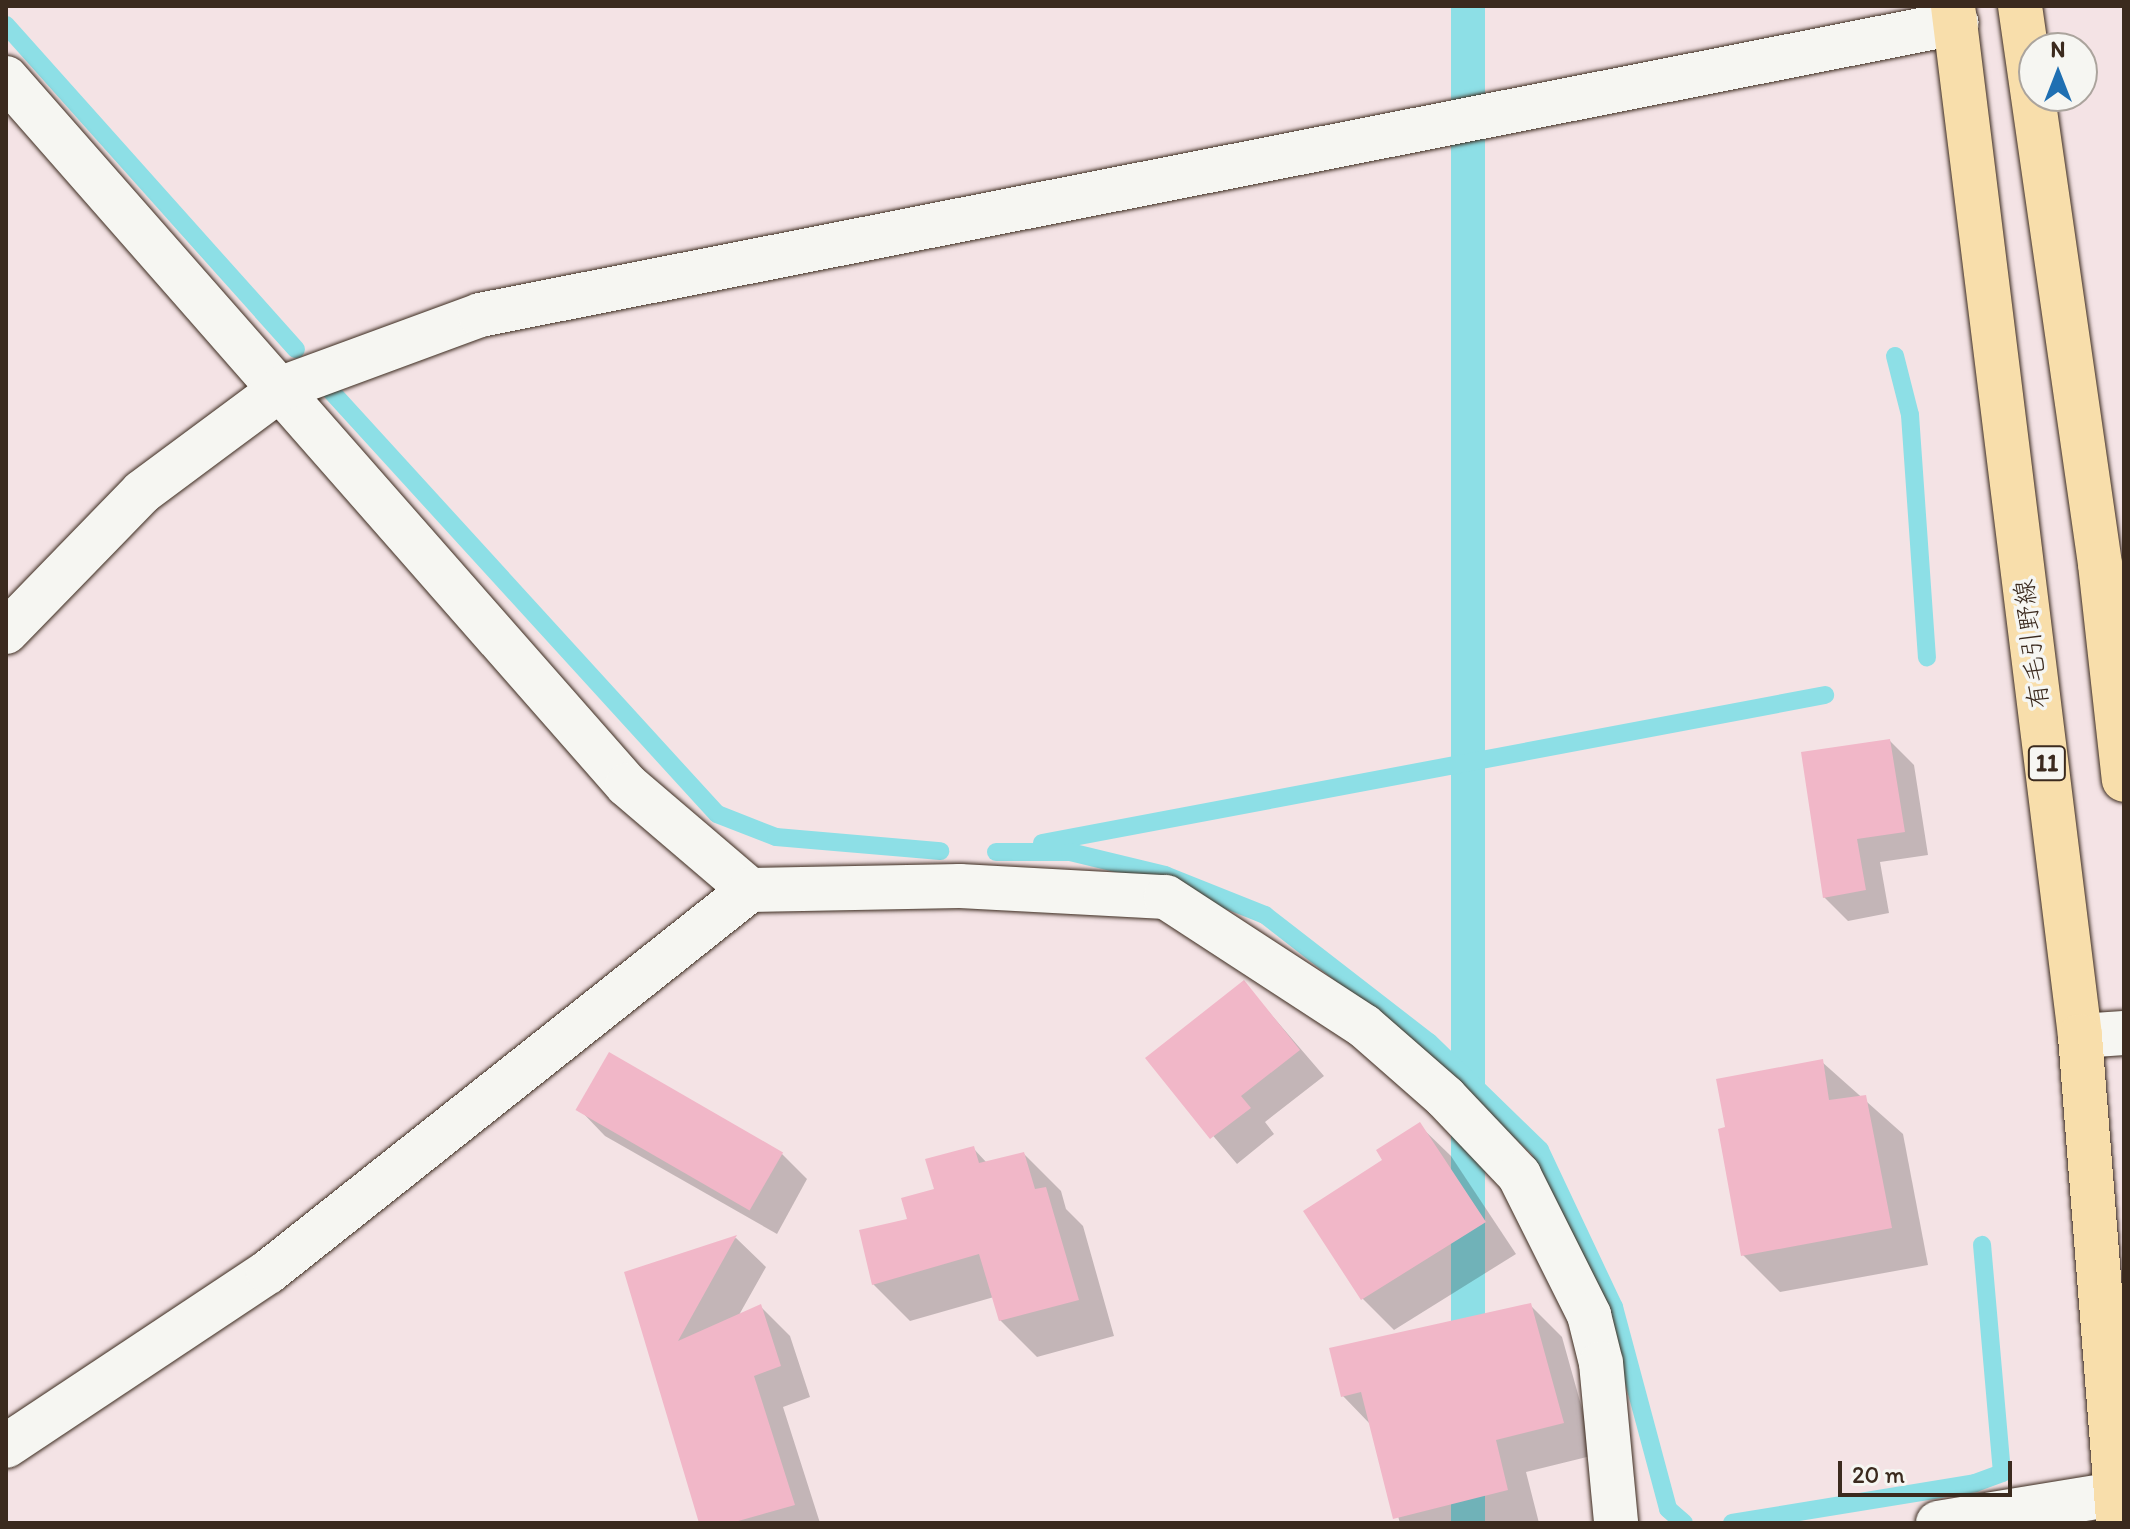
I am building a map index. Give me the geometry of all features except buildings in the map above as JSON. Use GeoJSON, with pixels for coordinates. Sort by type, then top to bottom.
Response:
{"type":"FeatureCollection","features":[{"type":"Feature","properties":{"kind":"main road"},"geometry":{"type":"LineString","coordinates":[[2020,6],[2100,564],[2124,780]]}},
{"type":"Feature","properties":{"kind":"main road","name":"有毛引野線"},"geometry":{"type":"LineString","coordinates":[[1955,14],[2080,1036],[2116,1508]]}},
{"type":"Feature","properties":{"kind":"street"},"geometry":{"type":"LineString","coordinates":[[6,632],[142,492],[282,388],[480,315],[1955,14]]}},
{"type":"Feature","properties":{"kind":"street"},"geometry":{"type":"LineString","coordinates":[[6,78],[282,388],[627,785],[750,890]]}},
{"type":"Feature","properties":{"kind":"street"},"geometry":{"type":"LineString","coordinates":[[6,1446],[268,1272],[750,890],[960,886],[1166,897],[1364,1026],[1445,1097],[1519,1175],[1589,1315],[1601,1363],[1616,1523]]}},
{"type":"Feature","properties":{"kind":"street"},"geometry":{"type":"LineString","coordinates":[[2080,1036],[2124,1033]]}},
{"type":"Feature","properties":{"kind":"street"},"geometry":{"type":"LineString","coordinates":[[1938,1523],[2116,1508]]}},
{"type":"Feature","properties":{"kind":"water"},"geometry":{"type":"Polygon","coordinates":[[[1451,6],[1485,6],[1485,1523],[1451,1523],[1451,6]]]}},
{"type":"Feature","properties":{"kind":"waterway"},"geometry":{"type":"LineString","coordinates":[[6,25],[296,349]]}},
{"type":"Feature","properties":{"kind":"waterway"},"geometry":{"type":"LineString","coordinates":[[1895,356],[1910,415],[1927,657]]}},
{"type":"Feature","properties":{"kind":"waterway"},"geometry":{"type":"LineString","coordinates":[[330,390],[717,814],[776,837],[940,851]]}},
{"type":"Feature","properties":{"kind":"waterway"},"geometry":{"type":"LineString","coordinates":[[1042,843],[1825,695]]}},
{"type":"Feature","properties":{"kind":"waterway"},"geometry":{"type":"LineString","coordinates":[[996,852],[1070,852],[1165,875],[1265,915],[1429,1042],[1540,1150],[1614,1307],[1668,1509],[1684,1523]]}},
{"type":"Feature","properties":{"kind":"waterway"},"geometry":{"type":"LineString","coordinates":[[1732,1523],[1975,1483],[2002,1473],[1982,1245]]}}]}
